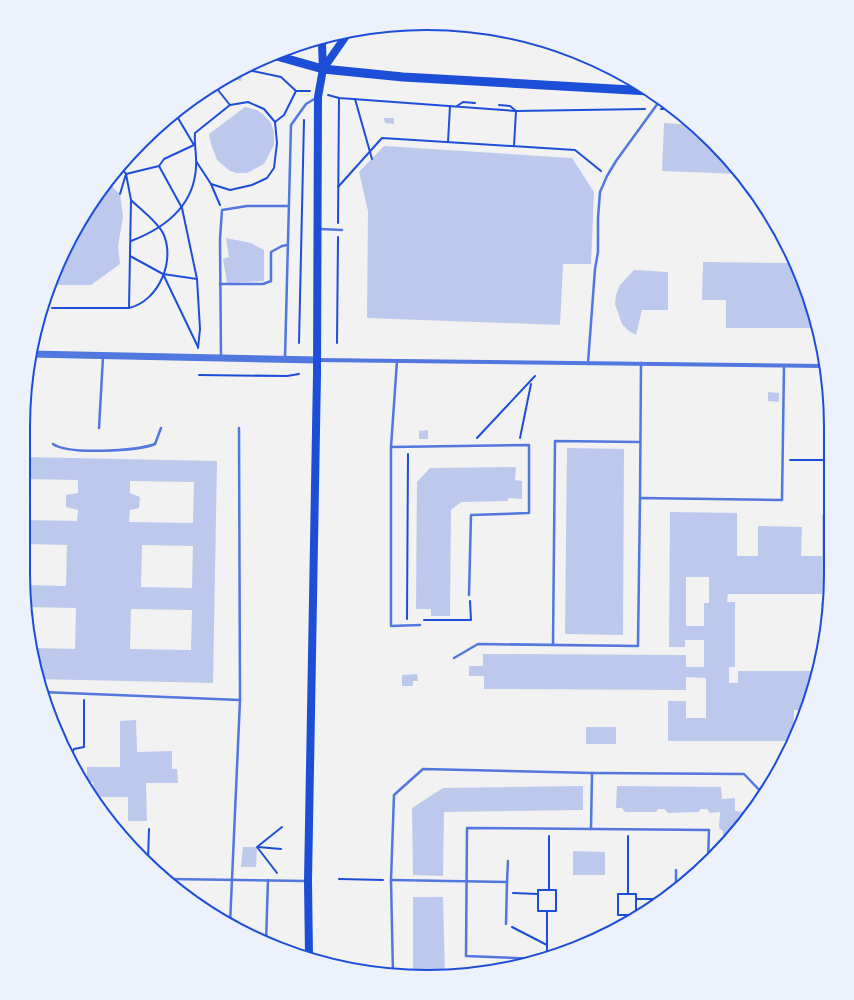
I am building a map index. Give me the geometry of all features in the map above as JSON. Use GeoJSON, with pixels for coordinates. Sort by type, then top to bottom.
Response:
{"type":"FeatureCollection","features":[{"type":"Feature","properties":{"kind":"main road"},"geometry":{"type":"LineString","coordinates":[[323,69],[343,40]]}},
{"type":"Feature","properties":{"kind":"main road"},"geometry":{"type":"LineString","coordinates":[[309,952],[308,881],[317,360],[318,94],[323,69],[322,45]]}},
{"type":"Feature","properties":{"kind":"main road"},"geometry":{"type":"LineString","coordinates":[[280,58],[323,69],[478,82],[636,91]]}},
{"type":"Feature","properties":{"kind":"street"},"geometry":{"type":"LineString","coordinates":[[37,354],[102,357],[285,360],[819,366]]}},
{"type":"Feature","properties":{"kind":"lane"},"geometry":{"type":"LineString","coordinates":[[285,360],[291,126],[306,104],[318,94]]}},
{"type":"Feature","properties":{"kind":"lane"},"geometry":{"type":"LineString","coordinates":[[588,363],[594,268],[598,252],[600,192],[607,176],[657,103]]}},
{"type":"Feature","properties":{"kind":"lane"},"geometry":{"type":"LineString","coordinates":[[221,358],[220,284],[222,210],[247,206],[288,206]]}},
{"type":"Feature","properties":{"kind":"lane"},"geometry":{"type":"LineString","coordinates":[[317,229],[342,230]]}},
{"type":"Feature","properties":{"kind":"lane"},"geometry":{"type":"LineString","coordinates":[[220,284],[263,284],[271,281],[271,252],[287,245]]}},
{"type":"Feature","properties":{"kind":"lane"},"geometry":{"type":"LineString","coordinates":[[99,428],[102,357]]}},
{"type":"Feature","properties":{"kind":"lane"},"geometry":{"type":"LineString","coordinates":[[397,361],[391,447],[390,626],[420,625]]}},
{"type":"Feature","properties":{"kind":"lane"},"geometry":{"type":"LineString","coordinates":[[454,658],[478,644],[638,646],[641,363]]}},
{"type":"Feature","properties":{"kind":"lane"},"geometry":{"type":"LineString","coordinates":[[640,498],[782,500],[784,365]]}},
{"type":"Feature","properties":{"kind":"lane"},"geometry":{"type":"LineString","coordinates":[[53,444],[70,450],[143,449],[156,444],[161,428]]}},
{"type":"Feature","properties":{"kind":"lane"},"geometry":{"type":"LineString","coordinates":[[230,918],[240,700],[239,428]]}},
{"type":"Feature","properties":{"kind":"lane"},"geometry":{"type":"LineString","coordinates":[[553,645],[555,441],[640,442]]}},
{"type":"Feature","properties":{"kind":"lane"},"geometry":{"type":"LineString","coordinates":[[391,447],[529,445],[529,513],[471,515],[469,595]]}},
{"type":"Feature","properties":{"kind":"lane"},"geometry":{"type":"LineString","coordinates":[[49,692],[240,700]]}},
{"type":"Feature","properties":{"kind":"lane"},"geometry":{"type":"LineString","coordinates":[[393,968],[391,880],[394,795],[423,769],[592,773],[744,774],[759,790]]}},
{"type":"Feature","properties":{"kind":"lane"},"geometry":{"type":"LineString","coordinates":[[591,829],[592,773]]}},
{"type":"Feature","properties":{"kind":"lane"},"geometry":{"type":"LineString","coordinates":[[521,958],[466,956],[468,880],[467,828],[708,830],[708,854]]}},
{"type":"Feature","properties":{"kind":"lane"},"geometry":{"type":"LineString","coordinates":[[506,924],[508,861]]}},
{"type":"Feature","properties":{"kind":"lane"},"geometry":{"type":"LineString","coordinates":[[676,870],[676,882]]}},
{"type":"Feature","properties":{"kind":"lane"},"geometry":{"type":"LineString","coordinates":[[175,879],[308,881]]}},
{"type":"Feature","properties":{"kind":"lane"},"geometry":{"type":"LineString","coordinates":[[266,936],[268,880]]}},
{"type":"Feature","properties":{"kind":"lane"},"geometry":{"type":"LineString","coordinates":[[391,880],[468,880],[507,882]]}},
{"type":"Feature","properties":{"kind":"path"},"geometry":{"type":"LineString","coordinates":[[251,71],[281,77],[296,91],[312,91],[306,104],[303,124],[299,343]]}},
{"type":"Feature","properties":{"kind":"path"},"geometry":{"type":"LineString","coordinates":[[218,90],[230,105]]}},
{"type":"Feature","properties":{"kind":"path"},"geometry":{"type":"LineString","coordinates":[[275,122],[284,115],[296,91]]}},
{"type":"Feature","properties":{"kind":"path"},"geometry":{"type":"LineString","coordinates":[[318,94],[339,98],[516,111],[666,110]]}},
{"type":"Feature","properties":{"kind":"path"},"geometry":{"type":"LineString","coordinates":[[337,344],[339,98]]}},
{"type":"Feature","properties":{"kind":"path"},"geometry":{"type":"LineString","coordinates":[[355,99],[372,159]]}},
{"type":"Feature","properties":{"kind":"path"},"geometry":{"type":"LineString","coordinates":[[131,241],[151,234],[182,208],[188,200],[193,186],[196,161],[194,145],[195,133],[230,105],[248,102],[264,109],[275,122],[277,143],[274,168],[267,178],[252,185],[230,190],[211,184]]}},
{"type":"Feature","properties":{"kind":"path"},"geometry":{"type":"LineString","coordinates":[[456,107],[463,102],[475,103]]}},
{"type":"Feature","properties":{"kind":"path"},"geometry":{"type":"LineString","coordinates":[[499,105],[510,106],[516,111]]}},
{"type":"Feature","properties":{"kind":"path"},"geometry":{"type":"LineString","coordinates":[[448,142],[450,106]]}},
{"type":"Feature","properties":{"kind":"path"},"geometry":{"type":"LineString","coordinates":[[514,146],[516,111]]}},
{"type":"Feature","properties":{"kind":"path"},"geometry":{"type":"LineString","coordinates":[[178,118],[194,145]]}},
{"type":"Feature","properties":{"kind":"path"},"geometry":{"type":"LineString","coordinates":[[338,187],[382,138],[575,150],[607,176]]}},
{"type":"Feature","properties":{"kind":"path"},"geometry":{"type":"LineString","coordinates":[[126,174],[159,166],[164,159],[194,145]]}},
{"type":"Feature","properties":{"kind":"path"},"geometry":{"type":"LineString","coordinates":[[196,161],[211,184],[222,210]]}},
{"type":"Feature","properties":{"kind":"path"},"geometry":{"type":"LineString","coordinates":[[159,166],[182,208],[197,280],[200,329],[198,348],[163,274]]}},
{"type":"Feature","properties":{"kind":"path"},"geometry":{"type":"LineString","coordinates":[[124,171],[126,174],[131,200],[129,308]]}},
{"type":"Feature","properties":{"kind":"path"},"geometry":{"type":"LineString","coordinates":[[120,194],[126,174]]}},
{"type":"Feature","properties":{"kind":"path"},"geometry":{"type":"LineString","coordinates":[[52,308],[129,308],[138,306],[150,297],[158,287],[163,274],[166,254],[164,235],[159,227],[131,200]]}},
{"type":"Feature","properties":{"kind":"path"},"geometry":{"type":"LineString","coordinates":[[130,256],[163,274],[197,280]]}},
{"type":"Feature","properties":{"kind":"path"},"geometry":{"type":"LineString","coordinates":[[199,375],[287,376],[299,374]]}},
{"type":"Feature","properties":{"kind":"path"},"geometry":{"type":"LineString","coordinates":[[470,446],[536,376]]}},
{"type":"Feature","properties":{"kind":"path"},"geometry":{"type":"LineString","coordinates":[[518,445],[531,382]]}},
{"type":"Feature","properties":{"kind":"path"},"geometry":{"type":"LineString","coordinates":[[408,446],[407,620],[413,620]]}},
{"type":"Feature","properties":{"kind":"path"},"geometry":{"type":"LineString","coordinates":[[783,460],[824,460]]}},
{"type":"Feature","properties":{"kind":"path"},"geometry":{"type":"LineString","coordinates":[[419,620],[471,620],[469,595]]}},
{"type":"Feature","properties":{"kind":"path"},"geometry":{"type":"LineString","coordinates":[[72,752],[74,749],[84,747],[84,693]]}},
{"type":"Feature","properties":{"kind":"path"},"geometry":{"type":"LineString","coordinates":[[257,847],[282,827]]}},
{"type":"Feature","properties":{"kind":"path"},"geometry":{"type":"LineString","coordinates":[[549,890],[550,828]]}},
{"type":"Feature","properties":{"kind":"path"},"geometry":{"type":"LineString","coordinates":[[148,856],[149,829]]}},
{"type":"Feature","properties":{"kind":"path"},"geometry":{"type":"LineString","coordinates":[[628,829],[628,894]]}},
{"type":"Feature","properties":{"kind":"path"},"geometry":{"type":"LineString","coordinates":[[257,847],[282,849]]}},
{"type":"Feature","properties":{"kind":"path"},"geometry":{"type":"LineString","coordinates":[[257,847],[283,880]]}},
{"type":"Feature","properties":{"kind":"path"},"geometry":{"type":"LineString","coordinates":[[339,879],[391,880]]}},
{"type":"Feature","properties":{"kind":"path"},"geometry":{"type":"LineString","coordinates":[[538,890],[556,890],[556,911],[538,911],[538,894],[538,890]]}},
{"type":"Feature","properties":{"kind":"path"},"geometry":{"type":"LineString","coordinates":[[507,893],[538,894]]}},
{"type":"Feature","properties":{"kind":"path"},"geometry":{"type":"LineString","coordinates":[[627,915],[618,915],[618,894],[636,894],[636,911]]}},
{"type":"Feature","properties":{"kind":"path"},"geometry":{"type":"LineString","coordinates":[[636,899],[654,899]]}},
{"type":"Feature","properties":{"kind":"path"},"geometry":{"type":"LineString","coordinates":[[547,911],[547,951]]}},
{"type":"Feature","properties":{"kind":"path"},"geometry":{"type":"LineString","coordinates":[[506,924],[547,945]]}},
{"type":"Feature","properties":{"kind":"building"},"geometry":{"type":"Polygon","coordinates":[[[242,76],[241,81],[236,79],[242,76]]]}},
{"type":"Feature","properties":{"kind":"building"},"geometry":{"type":"Polygon","coordinates":[[[245,107],[257,110],[271,123],[274,132],[274,145],[264,164],[247,173],[237,173],[230,171],[217,160],[209,134],[245,107]]]}},
{"type":"Feature","properties":{"kind":"building"},"geometry":{"type":"Polygon","coordinates":[[[384,118],[394,118],[394,124],[385,123],[384,118]]]}},
{"type":"Feature","properties":{"kind":"building"},"geometry":{"type":"Polygon","coordinates":[[[664,123],[684,124],[708,146],[732,174],[662,171],[664,123]]]}},
{"type":"Feature","properties":{"kind":"building"},"geometry":{"type":"Polygon","coordinates":[[[384,146],[572,158],[594,192],[591,264],[563,264],[560,325],[367,318],[368,211],[359,172],[384,146]]]}},
{"type":"Feature","properties":{"kind":"building"},"geometry":{"type":"Polygon","coordinates":[[[113,184],[113,188],[120,194],[123,217],[118,246],[120,264],[91,285],[56,285],[83,228],[113,184]]]}},
{"type":"Feature","properties":{"kind":"building"},"geometry":{"type":"Polygon","coordinates":[[[226,238],[251,243],[264,250],[264,281],[227,283],[223,259],[229,257],[226,238]]]}},
{"type":"Feature","properties":{"kind":"building"},"geometry":{"type":"Polygon","coordinates":[[[703,262],[788,263],[803,299],[811,328],[726,328],[726,300],[702,300],[703,262]]]}},
{"type":"Feature","properties":{"kind":"building"},"geometry":{"type":"Polygon","coordinates":[[[634,270],[668,272],[668,310],[642,310],[636,335],[622,324],[615,304],[616,295],[620,285],[634,270]]]}},
{"type":"Feature","properties":{"kind":"building"},"geometry":{"type":"Polygon","coordinates":[[[768,392],[779,393],[779,402],[768,401],[768,392]]]}},
{"type":"Feature","properties":{"kind":"building"},"geometry":{"type":"Polygon","coordinates":[[[428,430],[428,439],[419,439],[419,431],[428,430]]]}},
{"type":"Feature","properties":{"kind":"building"},"geometry":{"type":"Polygon","coordinates":[[[567,448],[624,449],[623,635],[565,634],[567,448]]]}},
{"type":"Feature","properties":{"kind":"building"},"geometry":{"type":"Polygon","coordinates":[[[30,457],[217,461],[213,683],[45,679],[38,648],[75,649],[76,608],[32,607],[30,585],[66,586],[67,545],[30,544],[30,520],[77,521],[78,510],[66,507],[66,495],[78,493],[78,480],[30,479],[30,457]],[[130,481],[130,493],[140,497],[139,508],[130,510],[129,522],[193,523],[194,482],[130,481]],[[142,545],[141,587],[192,588],[193,546],[142,545]],[[131,609],[130,649],[191,650],[192,610],[131,609]]]}},
{"type":"Feature","properties":{"kind":"building"},"geometry":{"type":"Polygon","coordinates":[[[516,467],[515,480],[522,481],[522,499],[508,498],[508,501],[461,502],[451,510],[450,616],[431,616],[431,609],[416,609],[417,482],[430,468],[516,467]]]}},
{"type":"Feature","properties":{"kind":"building"},"geometry":{"type":"Polygon","coordinates":[[[670,512],[737,513],[737,556],[758,556],[758,526],[802,527],[801,556],[822,556],[822,515],[824,515],[823,594],[728,594],[727,602],[735,602],[735,667],[729,667],[729,683],[738,683],[738,671],[811,671],[800,710],[794,710],[793,726],[787,741],[668,741],[668,701],[686,701],[686,718],[706,718],[706,678],[686,677],[686,690],[484,689],[484,676],[469,676],[469,666],[483,666],[483,654],[686,655],[686,667],[704,667],[704,640],[685,640],[685,647],[669,647],[670,512]],[[686,577],[686,626],[704,626],[704,603],[709,603],[709,577],[686,577]]]}},
{"type":"Feature","properties":{"kind":"building"},"geometry":{"type":"Polygon","coordinates":[[[821,602],[823,602],[821,625],[821,602]]]}},
{"type":"Feature","properties":{"kind":"building"},"geometry":{"type":"Polygon","coordinates":[[[417,674],[418,681],[413,681],[413,686],[402,686],[402,675],[417,674]]]}},
{"type":"Feature","properties":{"kind":"building"},"geometry":{"type":"Polygon","coordinates":[[[136,720],[137,752],[172,751],[172,769],[177,769],[178,783],[146,783],[147,821],[128,821],[128,797],[99,797],[94,789],[93,782],[89,782],[87,778],[87,767],[120,767],[120,721],[136,720]]]}},
{"type":"Feature","properties":{"kind":"building"},"geometry":{"type":"Polygon","coordinates":[[[586,727],[616,727],[616,744],[586,744],[586,727]]]}},
{"type":"Feature","properties":{"kind":"building"},"geometry":{"type":"Polygon","coordinates":[[[583,786],[583,810],[444,812],[443,876],[413,875],[412,808],[443,788],[583,786]]]}},
{"type":"Feature","properties":{"kind":"building"},"geometry":{"type":"Polygon","coordinates":[[[617,786],[721,787],[722,799],[735,798],[735,811],[744,812],[720,841],[723,837],[723,831],[719,828],[720,812],[710,813],[707,809],[701,809],[698,812],[668,813],[664,809],[658,809],[656,812],[625,812],[622,808],[616,808],[617,786]]]}},
{"type":"Feature","properties":{"kind":"building"},"geometry":{"type":"Polygon","coordinates":[[[243,847],[257,847],[256,867],[241,867],[243,847]]]}},
{"type":"Feature","properties":{"kind":"building"},"geometry":{"type":"Polygon","coordinates":[[[573,851],[605,852],[605,875],[573,875],[573,851]]]}},
{"type":"Feature","properties":{"kind":"building"},"geometry":{"type":"Polygon","coordinates":[[[413,897],[443,897],[445,969],[413,969],[413,897]]]}}]}
